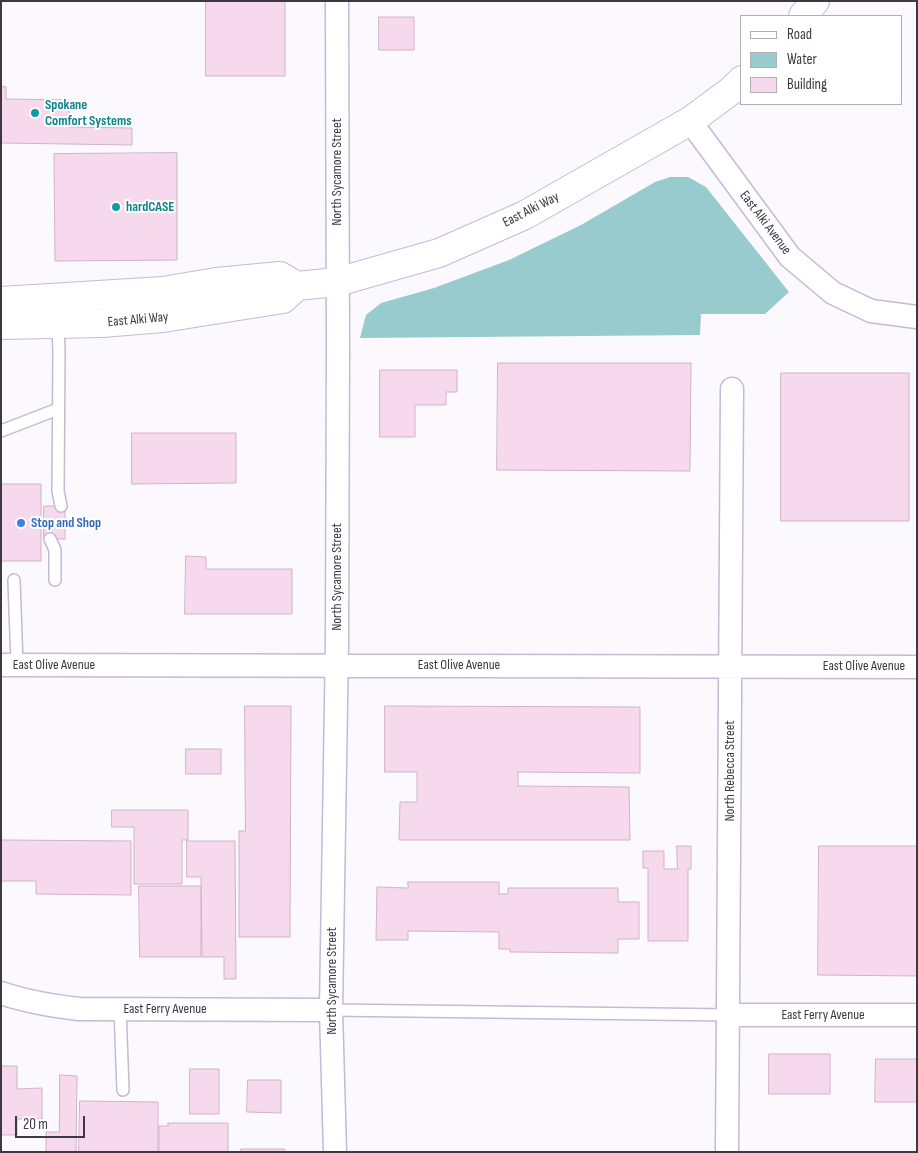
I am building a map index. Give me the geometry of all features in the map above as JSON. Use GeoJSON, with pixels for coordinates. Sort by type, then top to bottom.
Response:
{"type":"FeatureCollection","features":[{"type":"Feature","properties":{"kind":"main road"},"geometry":{"type":"LineString","coordinates":[[804,15],[815,1]]}},
{"type":"Feature","properties":{"kind":"main road","name":"East Alki Way"},"geometry":{"type":"LineString","coordinates":[[1,302],[163,291],[216,282],[280,276],[297,286],[337,282],[439,253],[525,215],[690,121],[740,82]]}},
{"type":"Feature","properties":{"kind":"main road","name":"East Alki Way"},"geometry":{"type":"LineString","coordinates":[[1,325],[163,318],[283,299],[297,286]]}},
{"type":"Feature","properties":{"kind":"street","name":"North Sycamore Street"},"geometry":{"type":"LineString","coordinates":[[335,1152],[331,1010],[338,346],[337,1]]}},
{"type":"Feature","properties":{"kind":"street","name":"East Alki Avenue"},"geometry":{"type":"LineString","coordinates":[[690,121],[790,257],[834,293],[871,311],[917,318]]}},
{"type":"Feature","properties":{"kind":"street","name":"North Rebecca Street"},"geometry":{"type":"LineString","coordinates":[[727,1152],[732,390]]}},
{"type":"Feature","properties":{"kind":"street","name":"East Olive Avenue"},"geometry":{"type":"LineString","coordinates":[[9,665],[917,666]]}},
{"type":"Feature","properties":{"kind":"street","name":"East Ferry Avenue"},"geometry":{"type":"LineString","coordinates":[[1,993],[24,1001],[51,1006],[79,1008],[331,1010]]}},
{"type":"Feature","properties":{"kind":"street","name":"East Ferry Avenue"},"geometry":{"type":"LineString","coordinates":[[729,1015],[917,1016]]}},
{"type":"Feature","properties":{"kind":"lane"},"geometry":{"type":"LineString","coordinates":[[56,506],[58,491],[58,324]]}},
{"type":"Feature","properties":{"kind":"lane"},"geometry":{"type":"LineString","coordinates":[[1,431],[58,409]]}},
{"type":"Feature","properties":{"kind":"lane"},"geometry":{"type":"LineString","coordinates":[[55,580],[56,539]]}},
{"type":"Feature","properties":{"kind":"lane"},"geometry":{"type":"LineString","coordinates":[[9,665],[14,580]]}},
{"type":"Feature","properties":{"kind":"lane"},"geometry":{"type":"LineString","coordinates":[[120,1008],[123,1090]]}},
{"type":"Feature","properties":{"kind":"lane"},"geometry":{"type":"LineString","coordinates":[[331,1010],[729,1015]]}},
{"type":"Feature","properties":{"kind":"water"},"geometry":{"type":"Polygon","coordinates":[[[670,177],[688,177],[706,187],[789,292],[765,314],[701,314],[700,335],[360,338],[366,315],[381,303],[434,288],[509,260],[581,225],[655,182],[670,177]]]}},
{"type":"Feature","properties":{"kind":"building"},"geometry":{"type":"Polygon","coordinates":[[[206,1],[285,1],[285,76],[206,76],[206,1]]]}},
{"type":"Feature","properties":{"kind":"building"},"geometry":{"type":"Polygon","coordinates":[[[379,17],[414,17],[414,50],[379,50],[379,17]]]}},
{"type":"Feature","properties":{"kind":"building","name":"Spokane Comfort Systems"},"geometry":{"type":"Polygon","coordinates":[[[1,86],[6,87],[6,99],[70,100],[69,127],[132,128],[132,145],[1,143],[1,86]]]}},
{"type":"Feature","properties":{"kind":"building","name":"hardCASE"},"geometry":{"type":"Polygon","coordinates":[[[177,153],[177,260],[55,261],[54,154],[177,153]]]}},
{"type":"Feature","properties":{"kind":"building"},"geometry":{"type":"Polygon","coordinates":[[[498,363],[691,363],[690,471],[497,470],[498,363]]]}},
{"type":"Feature","properties":{"kind":"building"},"geometry":{"type":"Polygon","coordinates":[[[380,370],[457,370],[457,392],[446,392],[446,405],[415,405],[415,437],[380,437],[380,370]]]}},
{"type":"Feature","properties":{"kind":"building"},"geometry":{"type":"Polygon","coordinates":[[[781,373],[909,373],[909,521],[781,521],[781,373]]]}},
{"type":"Feature","properties":{"kind":"building"},"geometry":{"type":"Polygon","coordinates":[[[132,433],[236,433],[236,483],[132,484],[132,433]]]}},
{"type":"Feature","properties":{"kind":"building","name":"Stop and Shop"},"geometry":{"type":"Polygon","coordinates":[[[1,484],[41,484],[41,561],[1,561],[1,484]]]}},
{"type":"Feature","properties":{"kind":"building"},"geometry":{"type":"Polygon","coordinates":[[[44,506],[65,506],[65,539],[44,539],[44,506]]]}},
{"type":"Feature","properties":{"kind":"building"},"geometry":{"type":"Polygon","coordinates":[[[186,556],[206,557],[206,569],[292,569],[292,614],[185,614],[186,556]]]}},
{"type":"Feature","properties":{"kind":"building"},"geometry":{"type":"Polygon","coordinates":[[[245,706],[291,706],[290,937],[239,937],[239,831],[245,831],[245,706]]]}},
{"type":"Feature","properties":{"kind":"building"},"geometry":{"type":"Polygon","coordinates":[[[385,706],[640,707],[640,773],[518,772],[518,786],[629,787],[630,840],[399,840],[400,802],[417,802],[417,772],[385,772],[385,706]]]}},
{"type":"Feature","properties":{"kind":"building"},"geometry":{"type":"Polygon","coordinates":[[[186,749],[221,749],[221,774],[186,774],[186,749]]]}},
{"type":"Feature","properties":{"kind":"building"},"geometry":{"type":"Polygon","coordinates":[[[112,810],[188,810],[188,840],[182,840],[182,884],[134,884],[134,827],[112,827],[112,810]]]}},
{"type":"Feature","properties":{"kind":"building"},"geometry":{"type":"Polygon","coordinates":[[[1,840],[131,841],[131,895],[36,894],[36,881],[1,881],[1,840]]]}},
{"type":"Feature","properties":{"kind":"building"},"geometry":{"type":"Polygon","coordinates":[[[187,841],[235,841],[236,979],[224,979],[224,957],[202,957],[201,877],[187,877],[187,841]]]}},
{"type":"Feature","properties":{"kind":"building"},"geometry":{"type":"Polygon","coordinates":[[[677,846],[691,846],[691,869],[688,869],[688,941],[648,941],[648,868],[643,868],[643,851],[664,851],[664,869],[677,869],[677,846]]]}},
{"type":"Feature","properties":{"kind":"building"},"geometry":{"type":"Polygon","coordinates":[[[819,846],[917,846],[917,976],[818,975],[819,846]]]}},
{"type":"Feature","properties":{"kind":"building"},"geometry":{"type":"Polygon","coordinates":[[[408,882],[499,882],[499,894],[508,894],[508,888],[618,888],[618,902],[639,902],[639,939],[618,939],[618,953],[510,952],[510,949],[499,949],[499,932],[408,931],[408,940],[376,940],[377,887],[408,888],[408,882]]]}},
{"type":"Feature","properties":{"kind":"building"},"geometry":{"type":"Polygon","coordinates":[[[139,886],[201,886],[201,957],[140,957],[139,886]]]}},
{"type":"Feature","properties":{"kind":"building"},"geometry":{"type":"Polygon","coordinates":[[[769,1054],[830,1054],[830,1094],[769,1094],[769,1054]]]}},
{"type":"Feature","properties":{"kind":"building"},"geometry":{"type":"Polygon","coordinates":[[[876,1059],[917,1059],[917,1102],[875,1102],[876,1059]]]}},
{"type":"Feature","properties":{"kind":"building"},"geometry":{"type":"Polygon","coordinates":[[[1,1066],[17,1066],[17,1089],[42,1088],[42,1119],[17,1119],[17,1135],[1,1135],[1,1066]]]}},
{"type":"Feature","properties":{"kind":"building"},"geometry":{"type":"Polygon","coordinates":[[[190,1069],[219,1069],[219,1114],[190,1114],[190,1069]]]}},
{"type":"Feature","properties":{"kind":"building"},"geometry":{"type":"Polygon","coordinates":[[[60,1075],[77,1076],[76,1152],[46,1152],[46,1132],[59,1132],[60,1075]]]}},
{"type":"Feature","properties":{"kind":"building"},"geometry":{"type":"Polygon","coordinates":[[[248,1080],[281,1080],[281,1113],[247,1112],[248,1080]]]}},
{"type":"Feature","properties":{"kind":"building"},"geometry":{"type":"Polygon","coordinates":[[[80,1101],[158,1102],[158,1152],[79,1152],[80,1101]]]}},
{"type":"Feature","properties":{"kind":"building"},"geometry":{"type":"Polygon","coordinates":[[[168,1123],[228,1123],[228,1152],[159,1152],[159,1126],[168,1126],[168,1123]]]}},
{"type":"Feature","properties":{"kind":"building"},"geometry":{"type":"Polygon","coordinates":[[[241,1149],[285,1149],[285,1152],[241,1152],[241,1149]]]}},
{"type":"Feature","properties":{"kind":"place","name":"Spokane Comfort Systems"},"geometry":{"type":"Point","coordinates":[35,113]}},
{"type":"Feature","properties":{"kind":"place","name":"hardCASE"},"geometry":{"type":"Point","coordinates":[116,207]}},
{"type":"Feature","properties":{"kind":"place","name":"Stop and Shop"},"geometry":{"type":"Point","coordinates":[21,523]}}]}
